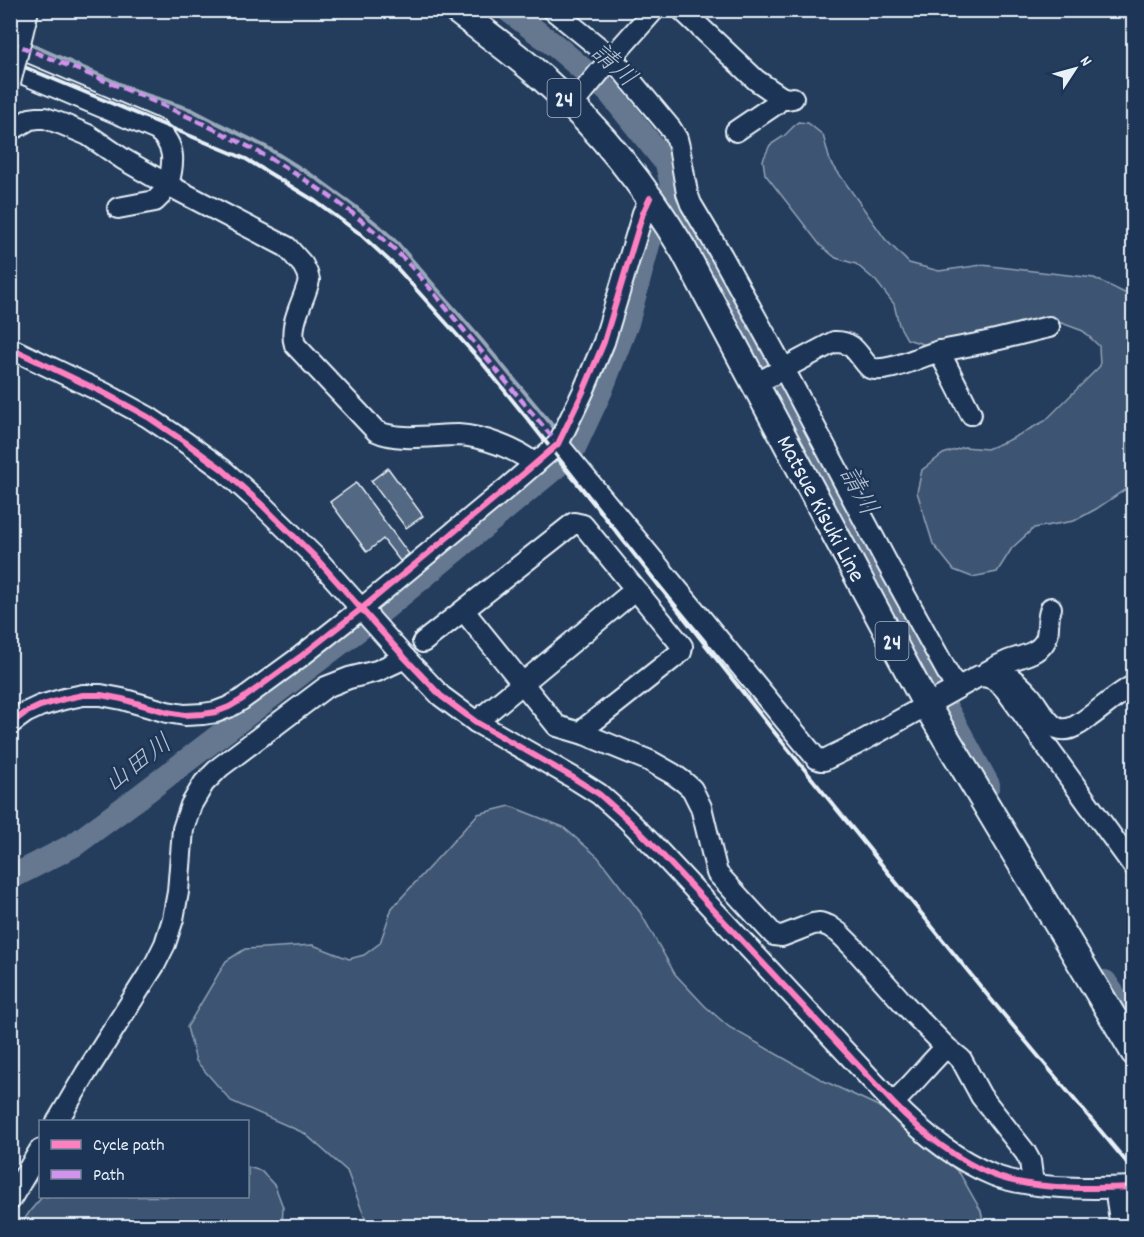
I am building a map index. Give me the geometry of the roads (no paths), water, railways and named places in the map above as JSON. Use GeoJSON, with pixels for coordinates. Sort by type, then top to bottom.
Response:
{"type":"FeatureCollection","features":[{"type":"Feature","properties":{"kind":"main road","name":"Matsue Kisuki Line"},"geometry":{"type":"LineString","coordinates":[[456,10],[524,62],[579,96],[611,149],[657,208],[684,250],[759,382],[927,706],[1134,1052]]}},
{"type":"Feature","properties":{"kind":"street"},"geometry":{"type":"LineString","coordinates":[[10,83],[28,10]]}},
{"type":"Feature","properties":{"kind":"street"},"geometry":{"type":"LineString","coordinates":[[553,10],[609,60],[671,129],[677,139],[691,204],[722,256],[956,688]]}},
{"type":"Feature","properties":{"kind":"street"},"geometry":{"type":"LineString","coordinates":[[682,10],[747,72],[787,97],[736,131]]}},
{"type":"Feature","properties":{"kind":"street"},"geometry":{"type":"LineString","coordinates":[[579,96],[651,12]]}},
{"type":"Feature","properties":{"kind":"street"},"geometry":{"type":"LineString","coordinates":[[10,68],[164,135],[171,152],[172,169],[168,185],[155,201],[118,208]]}},
{"type":"Feature","properties":{"kind":"street"},"geometry":{"type":"LineString","coordinates":[[10,131],[30,119],[45,118],[62,124],[88,135],[123,159],[168,185],[287,247],[296,256],[309,279],[295,322],[293,339],[295,345],[376,431],[397,436],[460,435],[477,438],[512,450],[535,464]]}},
{"type":"Feature","properties":{"kind":"street"},"geometry":{"type":"LineString","coordinates":[[15,714],[83,695],[101,695],[122,699],[185,715],[216,712],[241,700],[300,657],[368,616],[535,464],[564,452],[583,392],[604,342],[643,213],[657,208]]}},
{"type":"Feature","properties":{"kind":"street"},"geometry":{"type":"LineString","coordinates":[[759,382],[834,342],[846,343],[852,347],[874,369],[895,366],[939,351],[981,344],[1049,327]]}},
{"type":"Feature","properties":{"kind":"street"},"geometry":{"type":"LineString","coordinates":[[10,348],[148,417],[222,469],[307,549],[441,696],[476,722],[599,794],[626,818],[893,1103],[928,1136],[966,1163],[1016,1182],[1074,1188],[1124,1188],[1121,1227]]}},
{"type":"Feature","properties":{"kind":"street"},"geometry":{"type":"LineString","coordinates":[[939,351],[971,414]]}},
{"type":"Feature","properties":{"kind":"street"},"geometry":{"type":"LineString","coordinates":[[564,452],[816,758],[821,760],[829,758],[987,672],[1041,647],[1047,635],[1048,615],[1051,608]]}},
{"type":"Feature","properties":{"kind":"street"},"geometry":{"type":"LineString","coordinates":[[423,642],[574,523],[583,525],[682,646],[681,652],[585,728],[584,734]]}},
{"type":"Feature","properties":{"kind":"street"},"geometry":{"type":"LineString","coordinates":[[476,722],[635,590]]}},
{"type":"Feature","properties":{"kind":"street"},"geometry":{"type":"LineString","coordinates":[[464,610],[557,726],[584,734],[650,761],[692,789],[701,807],[717,873],[774,935],[782,936],[820,923],[839,933],[854,947],[905,1005],[961,1059],[981,1096],[1025,1152],[1030,1161],[1033,1184]]}},
{"type":"Feature","properties":{"kind":"street"},"geometry":{"type":"LineString","coordinates":[[58,1120],[155,964],[165,944],[178,892],[183,829],[191,805],[204,783],[220,767],[326,687],[377,671],[405,658]]}},
{"type":"Feature","properties":{"kind":"street"},"geometry":{"type":"LineString","coordinates":[[987,672],[1005,674],[1020,685],[1049,721],[1062,729],[1079,724],[1118,694],[1134,685]]}},
{"type":"Feature","properties":{"kind":"street"},"geometry":{"type":"LineString","coordinates":[[987,672],[1005,689],[1127,842],[1134,867]]}},
{"type":"Feature","properties":{"kind":"street"},"geometry":{"type":"LineString","coordinates":[[893,1103],[946,1047]]}},
{"type":"Feature","properties":{"kind":"street"},"geometry":{"type":"LineString","coordinates":[[10,1200],[39,1152]]}},
{"type":"Feature","properties":{"kind":"waterway","name":"請川"},"geometry":{"type":"LineString","coordinates":[[508,10],[558,48],[609,92],[667,164],[672,185],[840,513],[988,785]]}},
{"type":"Feature","properties":{"kind":"waterway"},"geometry":{"type":"LineString","coordinates":[[25,42],[140,93],[192,110],[266,147],[319,180],[379,226],[398,244],[556,430]]}},
{"type":"Feature","properties":{"kind":"waterway","name":"山田川"},"geometry":{"type":"LineString","coordinates":[[10,878],[74,845],[139,797],[372,619],[557,466],[573,450],[601,390],[627,323],[652,230],[667,198]]}},
{"type":"Feature","properties":{"kind":"waterway","name":"請川"},"geometry":{"type":"LineString","coordinates":[[1105,982],[1134,1025]]}},
{"type":"Feature","properties":{"kind":"railway"},"geometry":{"type":"LineString","coordinates":[[10,61],[246,159],[315,201],[359,233],[396,267],[484,365],[771,728],[989,997],[1134,1171]]}}]}
